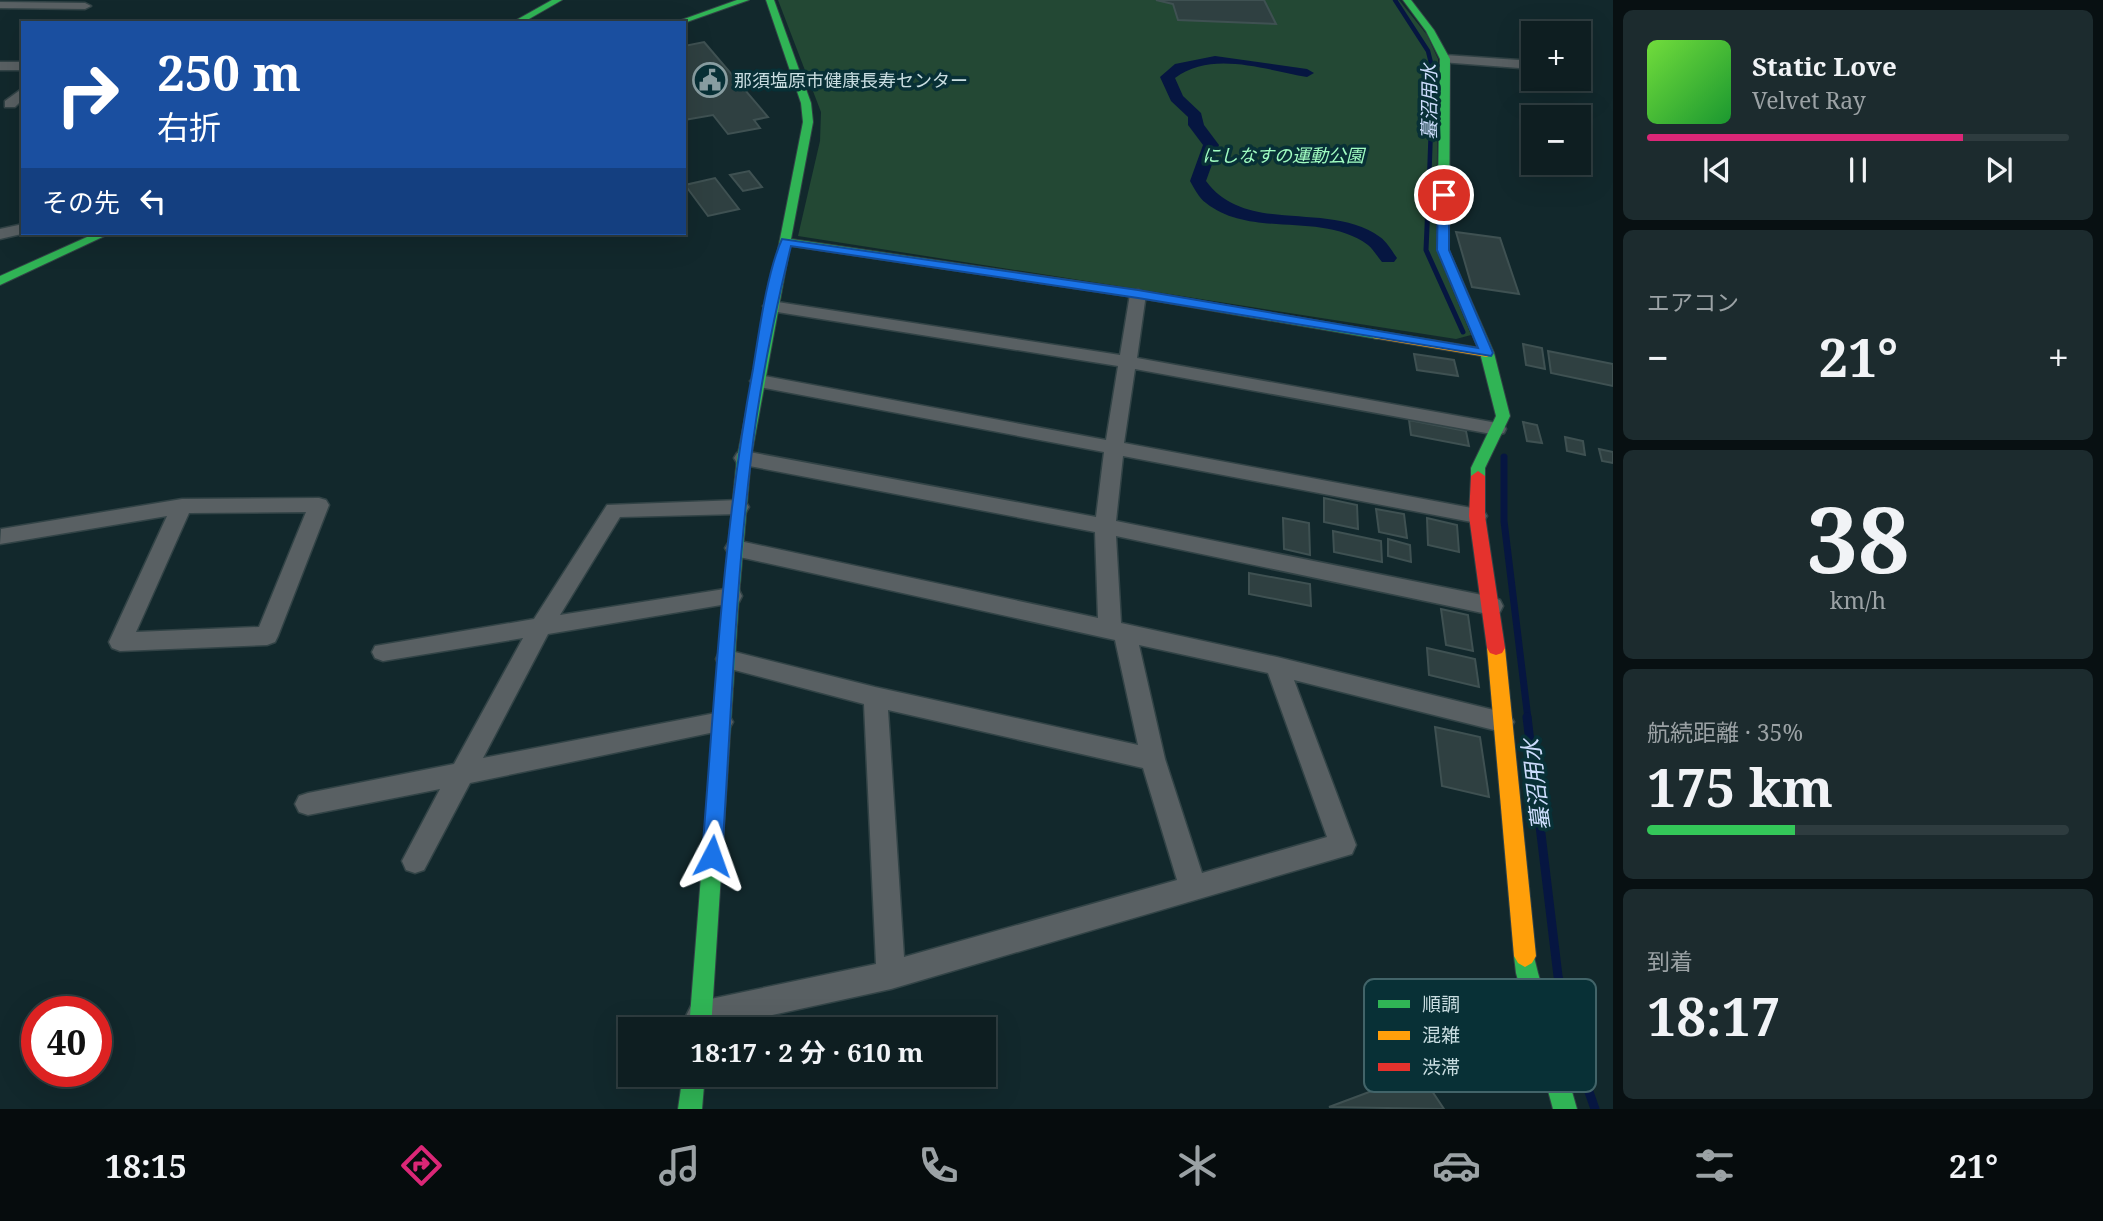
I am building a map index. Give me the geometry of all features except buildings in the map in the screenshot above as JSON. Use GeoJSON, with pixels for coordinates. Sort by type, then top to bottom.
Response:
{"type":"FeatureCollection","features":[{"type":"Feature","properties":{"kind":"street"},"geometry":{"type":"LineString","coordinates":[[519,21],[558,0]]}},
{"type":"Feature","properties":{"kind":"street"},"geometry":{"type":"LineString","coordinates":[[683,21],[745,0]]}},
{"type":"Feature","properties":{"kind":"street"},"geometry":{"type":"LineString","coordinates":[[701,1017],[730,596],[744,458],[808,121],[806,103],[770,0]]}},
{"type":"Feature","properties":{"kind":"street"},"geometry":{"type":"LineString","coordinates":[[1407,0],[1430,30],[1445,59],[1443,250],[1486,353],[1503,416],[1478,468],[1477,516],[1492,606],[1529,979]]}},
{"type":"Feature","properties":{"kind":"street"},"geometry":{"type":"LineString","coordinates":[[0,5],[85,6]]}},
{"type":"Feature","properties":{"kind":"street"},"geometry":{"type":"LineString","coordinates":[[1445,59],[1521,64]]}},
{"type":"Feature","properties":{"kind":"street"},"geometry":{"type":"LineString","coordinates":[[0,66],[21,66]]}},
{"type":"Feature","properties":{"kind":"street"},"geometry":{"type":"LineString","coordinates":[[10,104],[21,94]]}},
{"type":"Feature","properties":{"kind":"street"},"geometry":{"type":"LineString","coordinates":[[0,234],[21,229]]}},
{"type":"Feature","properties":{"kind":"street"},"geometry":{"type":"LineString","coordinates":[[0,281],[101,235]]}},
{"type":"Feature","properties":{"kind":"street"},"geometry":{"type":"LineString","coordinates":[[787,242],[1138,294],[1486,353]]}},
{"type":"Feature","properties":{"kind":"street"},"geometry":{"type":"LineString","coordinates":[[1138,294],[1114,446],[1105,526],[1117,631],[1193,888]]}},
{"type":"Feature","properties":{"kind":"street"},"geometry":{"type":"LineString","coordinates":[[771,306],[1127,362],[1497,429]]}},
{"type":"Feature","properties":{"kind":"street"},"geometry":{"type":"LineString","coordinates":[[759,381],[1477,516]]}},
{"type":"Feature","properties":{"kind":"street"},"geometry":{"type":"LineString","coordinates":[[744,458],[1105,526],[1492,606]]}},
{"type":"Feature","properties":{"kind":"street"},"geometry":{"type":"LineString","coordinates":[[0,538],[182,506],[319,505],[267,636],[120,642],[182,506]]}},
{"type":"Feature","properties":{"kind":"street"},"geometry":{"type":"LineString","coordinates":[[415,861],[541,626],[614,510],[739,508]]}},
{"type":"Feature","properties":{"kind":"street"},"geometry":{"type":"LineString","coordinates":[[735,548],[1277,666],[1502,722]]}},
{"type":"Feature","properties":{"kind":"street"},"geometry":{"type":"LineString","coordinates":[[383,652],[730,596]]}},
{"type":"Feature","properties":{"kind":"street"},"geometry":{"type":"LineString","coordinates":[[727,659],[875,697],[1153,759]]}},
{"type":"Feature","properties":{"kind":"street"},"geometry":{"type":"LineString","coordinates":[[725,1017],[891,975],[1343,845],[1277,666]]}},
{"type":"Feature","properties":{"kind":"street"},"geometry":{"type":"LineString","coordinates":[[875,697],[891,975]]}},
{"type":"Feature","properties":{"kind":"street"},"geometry":{"type":"LineString","coordinates":[[308,804],[722,722]]}},
{"type":"Feature","properties":{"kind":"street"},"geometry":{"type":"LineString","coordinates":[[690,1109],[693,1087]]}},
{"type":"Feature","properties":{"kind":"street"},"geometry":{"type":"LineString","coordinates":[[1560,1092],[1565,1109]]}},
{"type":"Feature","properties":{"kind":"green space","name":"にしなすの運動公園"},"geometry":{"type":"Polygon","coordinates":[[[778,0],[1399,0],[1427,35],[1438,59],[1436,249],[1471,335],[1456,339],[798,236],[820,141],[821,112],[778,0]]]}},
{"type":"Feature","properties":{"kind":"waterway","name":"蟇沼用水"},"geometry":{"type":"LineString","coordinates":[[1395,0],[1428,51],[1433,71],[1429,182]]}},
{"type":"Feature","properties":{"kind":"waterway"},"geometry":{"type":"LineString","coordinates":[[1307,73],[1254,63],[1215,60],[1180,67],[1167,77],[1176,98],[1196,116],[1196,125],[1211,145],[1198,181],[1210,198],[1229,209],[1252,216],[1331,225],[1355,231],[1374,241],[1388,258]]}},
{"type":"Feature","properties":{"kind":"waterway","name":"蟇沼用水"},"geometry":{"type":"LineString","coordinates":[[1429,181],[1426,250],[1463,332]]}},
{"type":"Feature","properties":{"kind":"waterway","name":"蟇沼用水"},"geometry":{"type":"LineString","coordinates":[[1504,457],[1504,521],[1528,719]]}},
{"type":"Feature","properties":{"kind":"waterway","name":"蟇沼用水"},"geometry":{"type":"LineString","coordinates":[[1527,717],[1559,979]]}},
{"type":"Feature","properties":{"kind":"waterway","name":"蟇沼用水"},"geometry":{"type":"LineString","coordinates":[[1589,1092],[1595,1109]]}},
{"type":"Feature","properties":{"kind":"traffic: fast"},"geometry":{"type":"LineString","coordinates":[[519,21],[558,0]]}},
{"type":"Feature","properties":{"kind":"traffic: fast"},"geometry":{"type":"LineString","coordinates":[[683,21],[745,0]]}},
{"type":"Feature","properties":{"kind":"traffic: fast"},"geometry":{"type":"LineString","coordinates":[[701,1017],[731,596],[744,458],[808,122],[806,103],[770,0]]}},
{"type":"Feature","properties":{"kind":"traffic: fast"},"geometry":{"type":"LineString","coordinates":[[1407,0],[1430,30],[1445,59],[1443,250],[1487,353],[1503,416],[1478,468],[1478,476]]}},
{"type":"Feature","properties":{"kind":"traffic: fast"},"geometry":{"type":"LineString","coordinates":[[0,281],[101,235]]}},
{"type":"Feature","properties":{"kind":"traffic: fast"},"geometry":{"type":"LineString","coordinates":[[787,242],[1138,294],[1378,335]]}},
{"type":"Feature","properties":{"kind":"traffic: fast"},"geometry":{"type":"LineString","coordinates":[[1525,956],[1529,979]]}},
{"type":"Feature","properties":{"kind":"traffic: fast"},"geometry":{"type":"LineString","coordinates":[[690,1109],[693,1087]]}},
{"type":"Feature","properties":{"kind":"traffic: fast"},"geometry":{"type":"LineString","coordinates":[[1560,1092],[1565,1109]]}},
{"type":"Feature","properties":{"kind":"traffic: slow"},"geometry":{"type":"LineString","coordinates":[[1378,335],[1487,353]]}},
{"type":"Feature","properties":{"kind":"traffic: slow"},"geometry":{"type":"LineString","coordinates":[[1496,648],[1525,956]]}},
{"type":"Feature","properties":{"kind":"traffic: jam"},"geometry":{"type":"LineString","coordinates":[[1478,476],[1477,516],[1496,648]]}},
{"type":"Feature","properties":{"kind":"place","name":"那須塩原市健康長寿センター"},"geometry":{"type":"Point","coordinates":[710,80]}},
{"type":"Feature","properties":{"kind":"route"},"geometry":{"type":"LineString","coordinates":[[712,856],[730,596],[744,458],[771,306],[787,242],[1138,294],[1486,353],[1443,250],[1444,195]]}}]}
